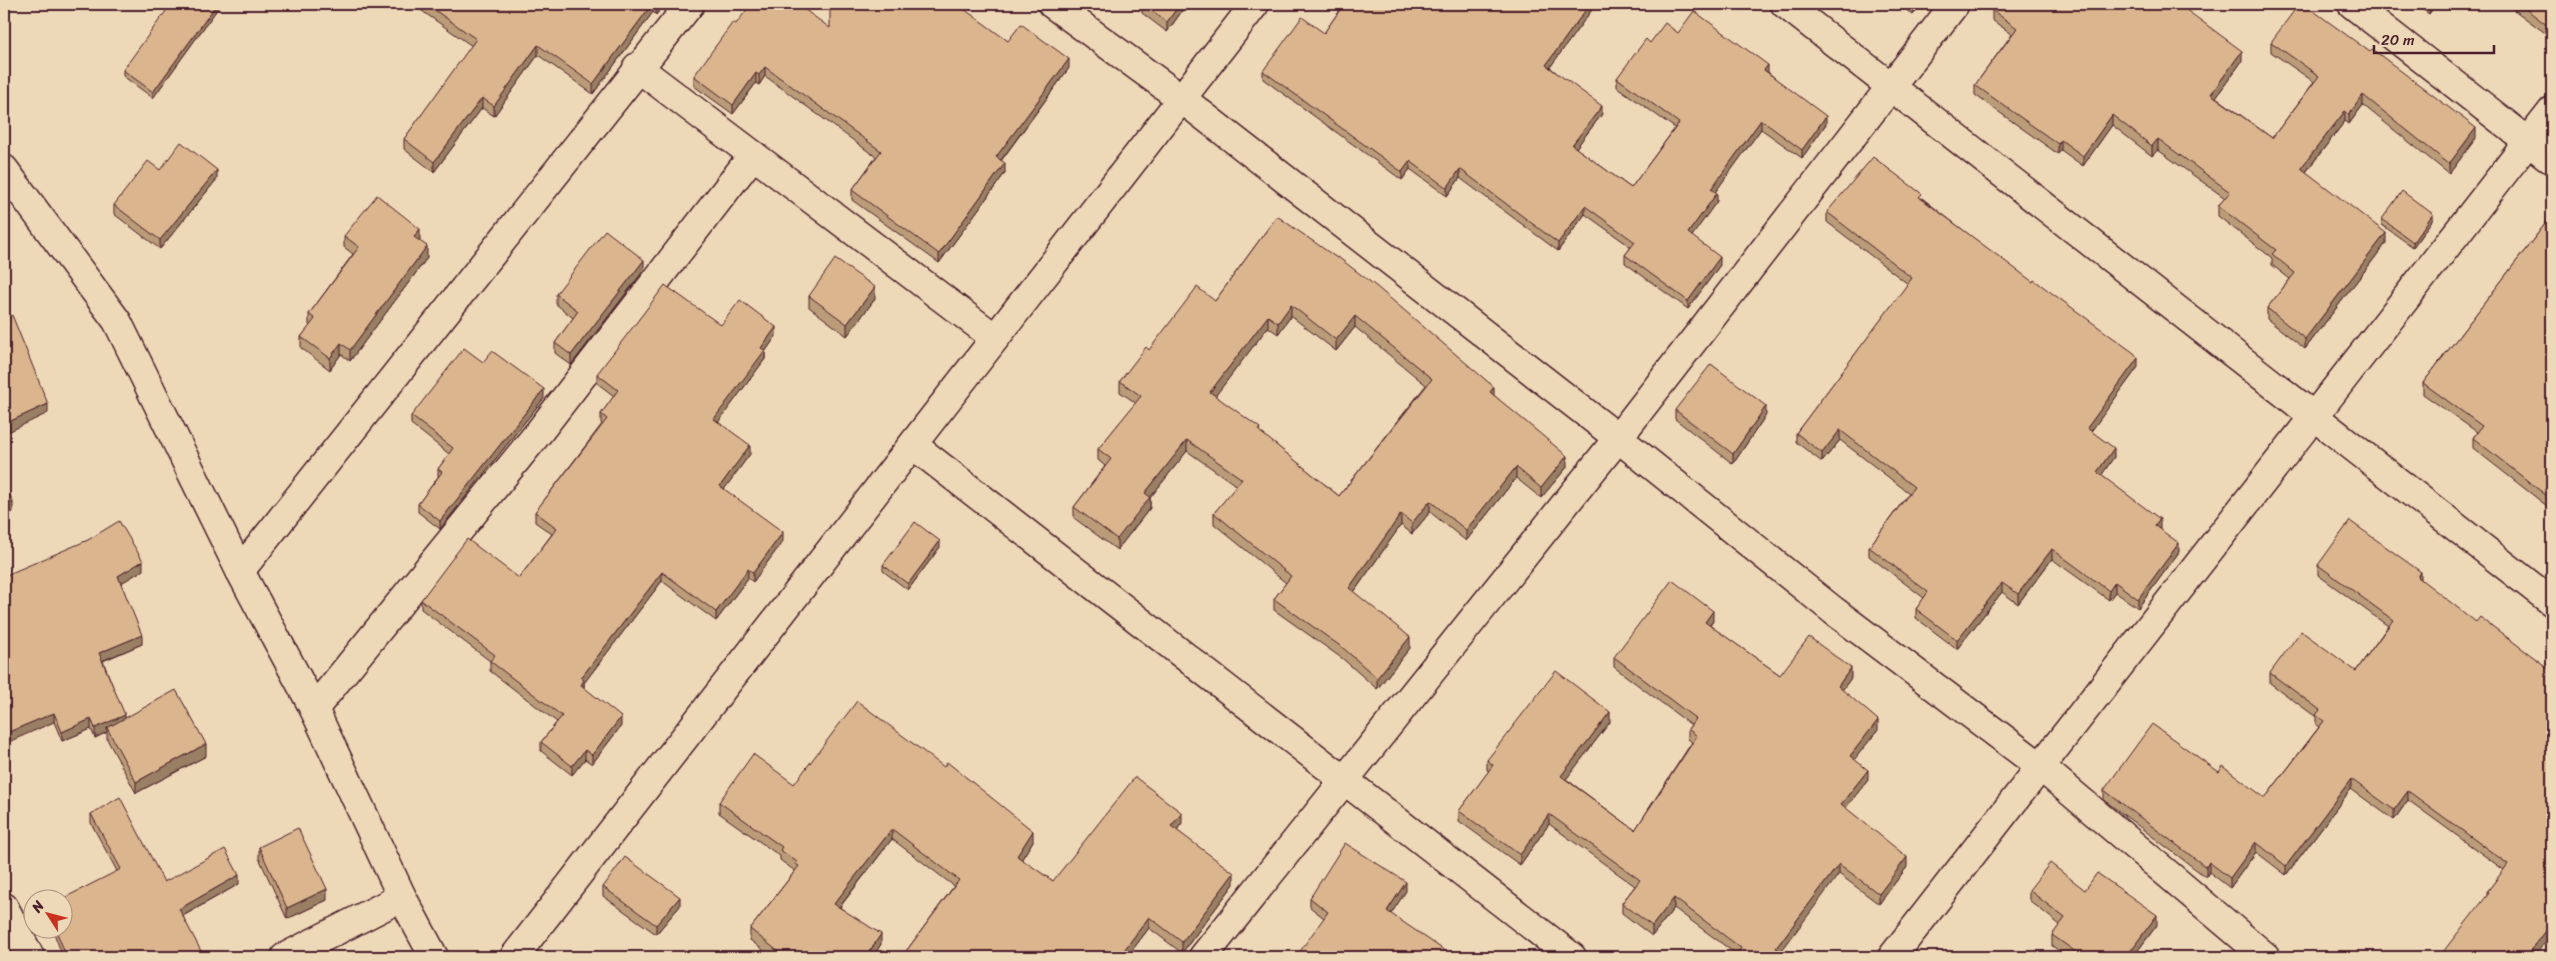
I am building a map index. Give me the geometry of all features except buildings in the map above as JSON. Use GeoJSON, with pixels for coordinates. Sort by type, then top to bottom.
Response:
{"type":"FeatureCollection","features":[{"type":"Feature","properties":{"kind":"street"},"geometry":{"type":"LineString","coordinates":[[240,570],[637,67],[690,4]]}},
{"type":"Feature","properties":{"kind":"street"},"geometry":{"type":"LineString","coordinates":[[1052,4],[1182,99],[1618,438],[1834,610],[2041,767],[2266,957]]}},
{"type":"Feature","properties":{"kind":"street"},"geometry":{"type":"LineString","coordinates":[[514,957],[1255,4]]}},
{"type":"Feature","properties":{"kind":"street"},"geometry":{"type":"LineString","coordinates":[[1785,4],[2552,602]]}},
{"type":"Feature","properties":{"kind":"street"},"geometry":{"type":"LineString","coordinates":[[1203,957],[1618,438],[1955,4]]}},
{"type":"Feature","properties":{"kind":"street"},"geometry":{"type":"LineString","coordinates":[[2352,4],[2552,160]]}},
{"type":"Feature","properties":{"kind":"street"},"geometry":{"type":"LineString","coordinates":[[637,67],[995,338]]}},
{"type":"Feature","properties":{"kind":"street"},"geometry":{"type":"LineString","coordinates":[[1892,957],[2552,111]]}},
{"type":"Feature","properties":{"kind":"street"},"geometry":{"type":"LineString","coordinates":[[314,709],[539,432],[754,155]]}},
{"type":"Feature","properties":{"kind":"street"},"geometry":{"type":"LineString","coordinates":[[4,169],[117,321],[240,570],[314,709],[402,897],[434,957]]}},
{"type":"Feature","properties":{"kind":"street"},"geometry":{"type":"LineString","coordinates":[[912,445],[1572,957]]}},
{"type":"Feature","properties":{"kind":"street"},"geometry":{"type":"LineString","coordinates":[[285,957],[402,897]]}},
{"type":"Feature","properties":{"kind":"street"},"geometry":{"type":"LineString","coordinates":[[4,907],[30,957]]}}]}
